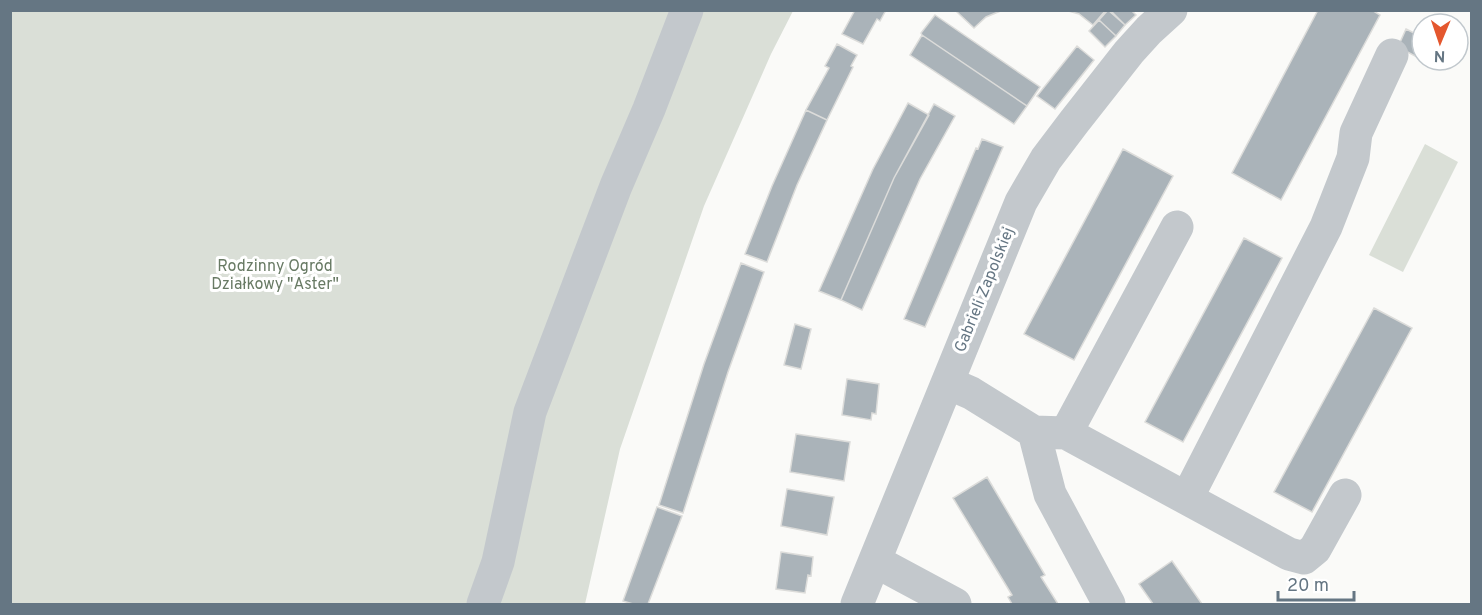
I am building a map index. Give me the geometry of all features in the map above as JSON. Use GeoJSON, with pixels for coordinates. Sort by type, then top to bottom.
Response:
{"type":"FeatureCollection","features":[{"type":"Feature","properties":{"kind":"street"},"geometry":{"type":"LineString","coordinates":[[483,604],[498,562],[530,412],[616,186],[687,10]]}},
{"type":"Feature","properties":{"kind":"street","name":"Gabrieli Zapolskiej"},"geometry":{"type":"LineString","coordinates":[[856,604],[1021,202],[1046,159],[1129,52],[1171,10]]}},
{"type":"Feature","properties":{"kind":"street"},"geometry":{"type":"LineString","coordinates":[[1187,498],[1326,226],[1353,158],[1356,133],[1392,55]]}},
{"type":"Feature","properties":{"kind":"street"},"geometry":{"type":"LineString","coordinates":[[1066,433],[1177,227]]}},
{"type":"Feature","properties":{"kind":"street"},"geometry":{"type":"LineString","coordinates":[[948,383],[970,393],[1034,432],[1066,433],[1289,554],[1304,558],[1315,549],[1345,495]]}},
{"type":"Feature","properties":{"kind":"street"},"geometry":{"type":"LineString","coordinates":[[1034,432],[1050,494],[1109,604]]}},
{"type":"Feature","properties":{"kind":"street"},"geometry":{"type":"LineString","coordinates":[[875,561],[955,604]]}},
{"type":"Feature","properties":{"kind":"green space","name":"Rodzinny Ogród Działkowy \"Aster\""},"geometry":{"type":"Polygon","coordinates":[[[10,11],[793,11],[771,54],[704,206],[620,449],[585,604],[11,604],[10,11]]]}},
{"type":"Feature","properties":{"kind":"green space"},"geometry":{"type":"Polygon","coordinates":[[[1425,144],[1458,162],[1403,272],[1369,255],[1425,144]]]}},
{"type":"Feature","properties":{"kind":"building"},"geometry":{"type":"Polygon","coordinates":[[[855,10],[886,10],[880,21],[877,19],[863,44],[842,34],[855,10]]]}},
{"type":"Feature","properties":{"kind":"building"},"geometry":{"type":"Polygon","coordinates":[[[959,10],[1003,10],[986,17],[974,28],[957,12],[959,10]]]}},
{"type":"Feature","properties":{"kind":"building"},"geometry":{"type":"Polygon","coordinates":[[[1065,10],[1106,10],[1093,25],[1079,14],[1065,10]]]}},
{"type":"Feature","properties":{"kind":"building"},"geometry":{"type":"Polygon","coordinates":[[[1108,10],[1125,25],[1116,36],[1099,20],[1108,10]]]}},
{"type":"Feature","properties":{"kind":"building"},"geometry":{"type":"Polygon","coordinates":[[[1110,10],[1131,10],[1136,15],[1125,25],[1110,10]]]}},
{"type":"Feature","properties":{"kind":"building"},"geometry":{"type":"Polygon","coordinates":[[[1318,10],[1372,10],[1380,15],[1281,200],[1232,173],[1318,10]]]}},
{"type":"Feature","properties":{"kind":"building"},"geometry":{"type":"Polygon","coordinates":[[[935,15],[1040,87],[1027,106],[922,35],[921,33],[935,15]]]}},
{"type":"Feature","properties":{"kind":"building"},"geometry":{"type":"Polygon","coordinates":[[[1099,20],[1116,36],[1105,47],[1089,31],[1099,20]]]}},
{"type":"Feature","properties":{"kind":"building"},"geometry":{"type":"Polygon","coordinates":[[[1406,29],[1410,31],[1410,53],[1398,47],[1406,29]]]}},
{"type":"Feature","properties":{"kind":"building"},"geometry":{"type":"Polygon","coordinates":[[[922,35],[1027,106],[1014,124],[910,55],[922,35]]]}},
{"type":"Feature","properties":{"kind":"building"},"geometry":{"type":"Polygon","coordinates":[[[837,44],[857,55],[827,120],[806,110],[829,68],[825,66],[837,44]]]}},
{"type":"Feature","properties":{"kind":"building"},"geometry":{"type":"Polygon","coordinates":[[[1077,46],[1094,60],[1055,109],[1037,96],[1077,46]]]}},
{"type":"Feature","properties":{"kind":"building"},"geometry":{"type":"Polygon","coordinates":[[[908,103],[929,115],[894,178],[841,300],[819,291],[873,169],[908,103]]]}},
{"type":"Feature","properties":{"kind":"building"},"geometry":{"type":"Polygon","coordinates":[[[934,104],[955,116],[920,179],[862,310],[841,300],[894,178],[934,104]]]}},
{"type":"Feature","properties":{"kind":"building"},"geometry":{"type":"Polygon","coordinates":[[[806,110],[827,120],[797,185],[767,262],[745,254],[806,110]]]}},
{"type":"Feature","properties":{"kind":"building"},"geometry":{"type":"Polygon","coordinates":[[[982,139],[1003,147],[925,327],[904,319],[976,148],[978,149],[982,139]]]}},
{"type":"Feature","properties":{"kind":"building"},"geometry":{"type":"Polygon","coordinates":[[[1123,149],[1173,176],[1074,360],[1024,334],[1123,149]]]}},
{"type":"Feature","properties":{"kind":"building"},"geometry":{"type":"Polygon","coordinates":[[[1244,238],[1282,258],[1183,442],[1145,422],[1244,238]]]}},
{"type":"Feature","properties":{"kind":"building"},"geometry":{"type":"Polygon","coordinates":[[[741,263],[764,272],[728,372],[683,513],[659,505],[704,364],[741,263]]]}},
{"type":"Feature","properties":{"kind":"building"},"geometry":{"type":"Polygon","coordinates":[[[1374,308],[1412,328],[1312,512],[1274,492],[1374,308]]]}},
{"type":"Feature","properties":{"kind":"building"},"geometry":{"type":"Polygon","coordinates":[[[795,324],[811,329],[801,369],[784,365],[795,324]]]}},
{"type":"Feature","properties":{"kind":"building"},"geometry":{"type":"Polygon","coordinates":[[[847,379],[879,384],[876,414],[872,413],[871,420],[842,415],[847,379]]]}},
{"type":"Feature","properties":{"kind":"building"},"geometry":{"type":"Polygon","coordinates":[[[796,434],[850,442],[844,481],[790,472],[796,434]]]}},
{"type":"Feature","properties":{"kind":"building"},"geometry":{"type":"Polygon","coordinates":[[[987,477],[1045,575],[1041,577],[1058,604],[1012,604],[1008,597],[1012,595],[953,498],[987,477]]]}},
{"type":"Feature","properties":{"kind":"building"},"geometry":{"type":"Polygon","coordinates":[[[787,489],[834,497],[827,535],[781,526],[787,489]]]}},
{"type":"Feature","properties":{"kind":"building"},"geometry":{"type":"Polygon","coordinates":[[[657,507],[682,516],[648,604],[623,601],[657,507]]]}},
{"type":"Feature","properties":{"kind":"building"},"geometry":{"type":"Polygon","coordinates":[[[781,552],[813,557],[811,576],[808,575],[805,593],[776,589],[781,552]]]}},
{"type":"Feature","properties":{"kind":"building"},"geometry":{"type":"Polygon","coordinates":[[[1172,561],[1202,604],[1153,604],[1139,584],[1172,561]]]}}]}
